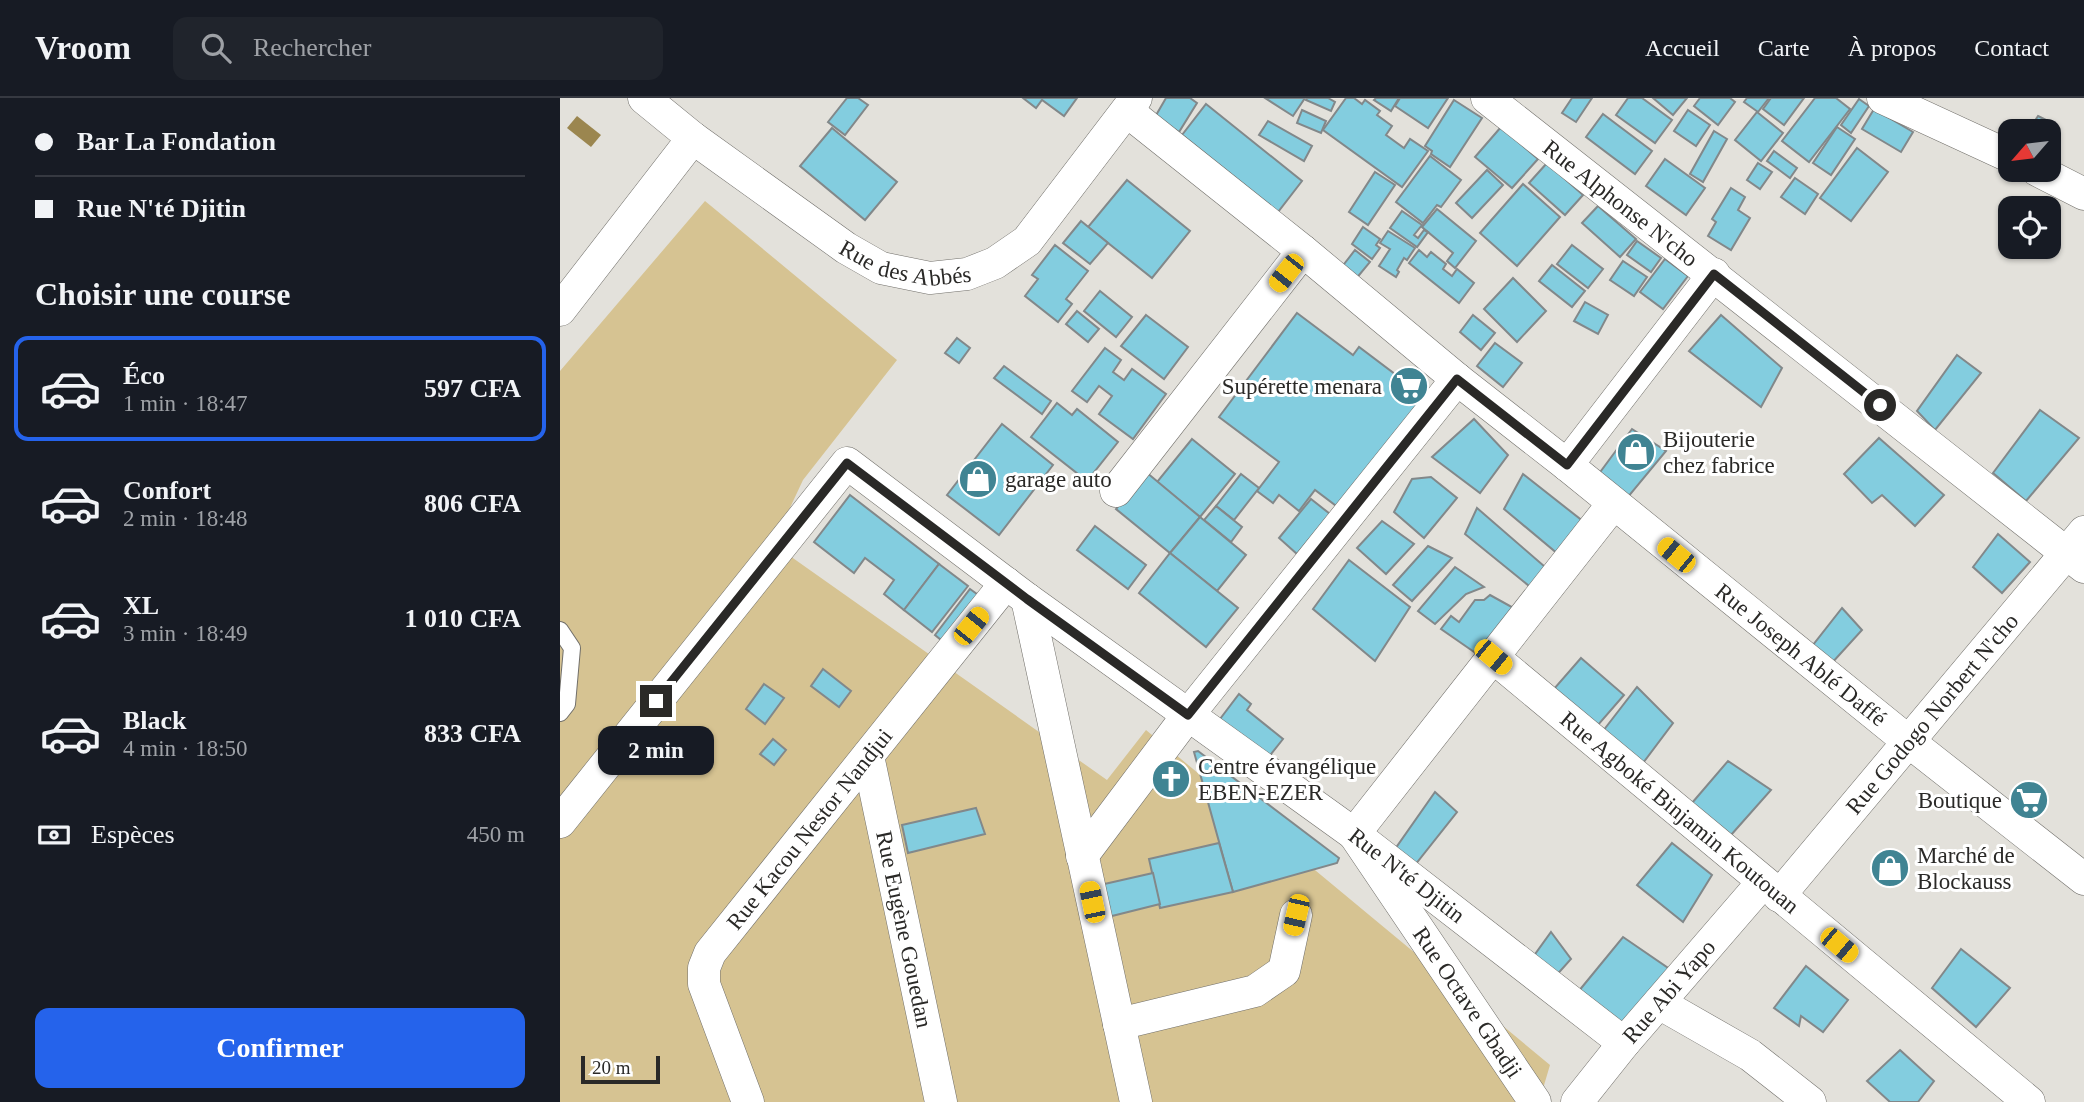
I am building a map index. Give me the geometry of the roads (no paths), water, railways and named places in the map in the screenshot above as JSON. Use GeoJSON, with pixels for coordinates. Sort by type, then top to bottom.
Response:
{"type":"FeatureCollection","features":[{"type":"Feature","properties":{"kind":"street","name":"Rue des Abbés"},"geometry":{"type":"LineString","coordinates":[[644,98],[693,138],[846,248],[881,268],[930,278],[967,274],[995,263],[1027,241],[1132,105]]}},
{"type":"Feature","properties":{"kind":"street","name":"Rue Alphonse N'cho"},"geometry":{"type":"LineString","coordinates":[[1487,98],[2078,551]]}},
{"type":"Feature","properties":{"kind":"street"},"geometry":{"type":"LineString","coordinates":[[1884,98],[1998,151]]}},
{"type":"Feature","properties":{"kind":"street","name":"Rue Joseph Ablé Daffé"},"geometry":{"type":"LineString","coordinates":[[1132,105],[1457,379],[2084,879]]}},
{"type":"Feature","properties":{"kind":"street"},"geometry":{"type":"LineString","coordinates":[[560,310],[693,138]]}},
{"type":"Feature","properties":{"kind":"street"},"geometry":{"type":"LineString","coordinates":[[2060,182],[2084,194]]}},
{"type":"Feature","properties":{"kind":"street"},"geometry":{"type":"LineString","coordinates":[[1116,491],[1303,251]]}},
{"type":"Feature","properties":{"kind":"street"},"geometry":{"type":"LineString","coordinates":[[1567,465],[1714,274]]}},
{"type":"Feature","properties":{"kind":"street"},"geometry":{"type":"LineString","coordinates":[[1082,856],[1188,715],[1457,379]]}},
{"type":"Feature","properties":{"kind":"street","name":"Rue N'té Djitin"},"geometry":{"type":"LineString","coordinates":[[560,822],[847,463],[1017,591],[1354,834],[1624,1043]]}},
{"type":"Feature","properties":{"kind":"street"},"geometry":{"type":"LineString","coordinates":[[1354,834],[1613,504]]}},
{"type":"Feature","properties":{"kind":"street","name":"Rue Godogo Norbert N'cho"},"geometry":{"type":"LineString","coordinates":[[1771,889],[2078,551]]}},
{"type":"Feature","properties":{"kind":"street"},"geometry":{"type":"LineString","coordinates":[[1017,591],[1082,856],[1136,1102]]}},
{"type":"Feature","properties":{"kind":"street","name":"Rue Kacou Nestor Nandjui"},"geometry":{"type":"LineString","coordinates":[[748,1102],[704,984],[704,968],[710,953],[868,755],[1017,591]]}},
{"type":"Feature","properties":{"kind":"street","name":"Rue Agboké Binjamin Koutouan"},"geometry":{"type":"LineString","coordinates":[[1493,657],[2029,1102]]}},
{"type":"Feature","properties":{"kind":"street","name":"Rue Eugène Gouedan"},"geometry":{"type":"LineString","coordinates":[[868,755],[941,1102]]}},
{"type":"Feature","properties":{"kind":"street","name":"Rue Octave Gbadji"},"geometry":{"type":"LineString","coordinates":[[1354,834],[1530,1101]]}},
{"type":"Feature","properties":{"kind":"street","name":"Rue Abi Yapo"},"geometry":{"type":"LineString","coordinates":[[1577,1102],[1658,1003],[1771,889]]}},
{"type":"Feature","properties":{"kind":"street"},"geometry":{"type":"LineString","coordinates":[[1119,1024],[1255,991],[1284,971],[1296,915]]}},
{"type":"Feature","properties":{"kind":"street"},"geometry":{"type":"LineString","coordinates":[[1658,1003],[1750,1055],[1810,1102]]}},
{"type":"Feature","properties":{"kind":"lane"},"geometry":{"type":"LineString","coordinates":[[560,630],[572,648],[567,704],[560,713]]}},
{"type":"Feature","properties":{"kind":"place","name":"Supérette menara"},"geometry":{"type":"Point","coordinates":[1409,386]}},
{"type":"Feature","properties":{"kind":"place","name":"Bijouterie chez fabrice"},"geometry":{"type":"Point","coordinates":[1636,452]}},
{"type":"Feature","properties":{"kind":"place","name":"garage auto"},"geometry":{"type":"Point","coordinates":[978,479]}},
{"type":"Feature","properties":{"kind":"place","name":"Centre évangélique EBEN-EZER"},"geometry":{"type":"Point","coordinates":[1171,779]}},
{"type":"Feature","properties":{"kind":"place","name":"Boutique"},"geometry":{"type":"Point","coordinates":[2029,800]}},
{"type":"Feature","properties":{"kind":"place","name":"Marché de Blockauss"},"geometry":{"type":"Point","coordinates":[1890,868]}}]}
